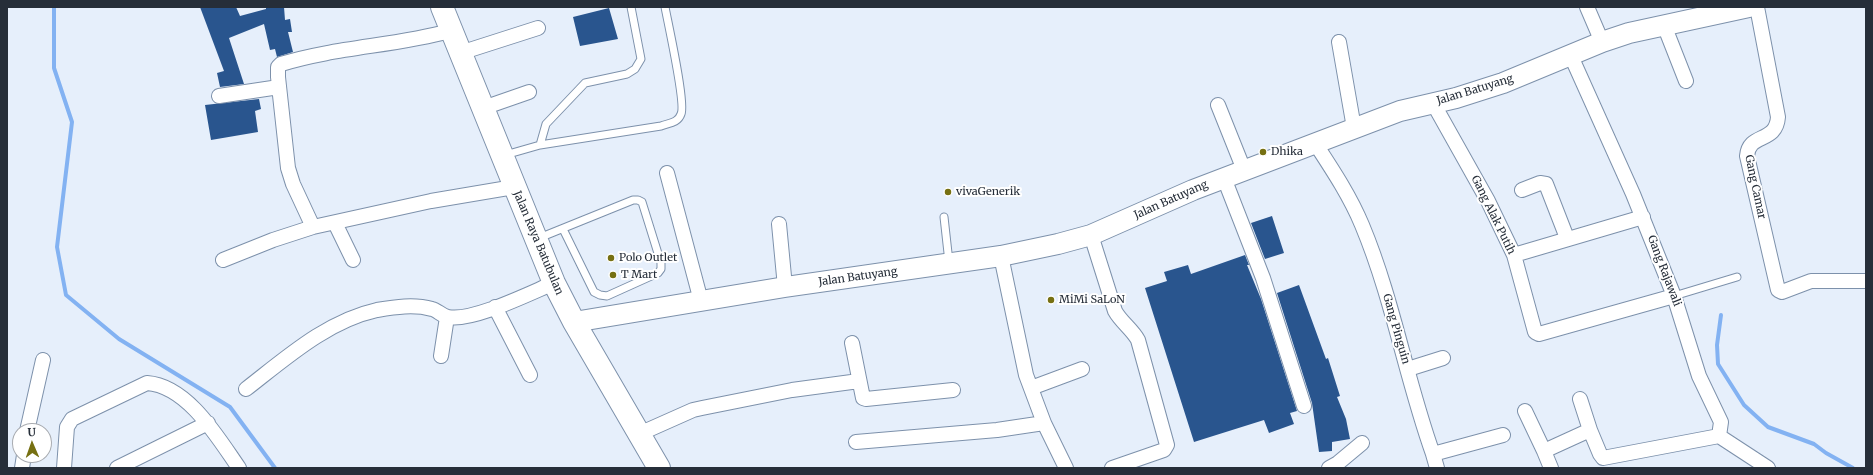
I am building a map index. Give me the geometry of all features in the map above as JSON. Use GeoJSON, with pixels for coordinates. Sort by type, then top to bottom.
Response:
{"type":"FeatureCollection","features":[{"type":"Feature","properties":{"kind":"highway","name":"Jalan Raya Batubulan"},"geometry":{"type":"LineString","coordinates":[[445,8],[450,31],[503,156],[514,187],[554,283],[574,322],[659,468]]}},
{"type":"Feature","properties":{"kind":"street"},"geometry":{"type":"LineString","coordinates":[[1587,7],[1602,42]]}},
{"type":"Feature","properties":{"kind":"street","name":"Jalan Batuyang"},"geometry":{"type":"LineString","coordinates":[[574,322],[785,287],[1001,256],[1092,234],[1175,197],[1400,111],[1491,87],[1571,56],[1602,42],[1664,25],[1749,7]]}},
{"type":"Feature","properties":{"kind":"street","name":"Gang Camar"},"geometry":{"type":"LineString","coordinates":[[1756,7],[1778,116],[1777,126],[1773,132],[1751,143],[1747,149],[1747,156],[1779,292],[1812,281],[1866,280]]}},
{"type":"Feature","properties":{"kind":"street"},"geometry":{"type":"LineString","coordinates":[[1664,25],[1686,81]]}},
{"type":"Feature","properties":{"kind":"street"},"geometry":{"type":"LineString","coordinates":[[460,53],[538,28]]}},
{"type":"Feature","properties":{"kind":"street"},"geometry":{"type":"LineString","coordinates":[[313,227],[293,184],[288,168],[279,87],[278,70],[281,64],[314,56],[424,38],[450,31]]}},
{"type":"Feature","properties":{"kind":"street"},"geometry":{"type":"LineString","coordinates":[[1339,42],[1354,128]]}},
{"type":"Feature","properties":{"kind":"street","name":"Gang Rajawali"},"geometry":{"type":"LineString","coordinates":[[1571,56],[1643,217],[1674,296],[1699,376],[1721,422],[1719,436]]}},
{"type":"Feature","properties":{"kind":"street"},"geometry":{"type":"LineString","coordinates":[[219,96],[279,87]]}},
{"type":"Feature","properties":{"kind":"street"},"geometry":{"type":"LineString","coordinates":[[483,108],[529,92]]}},
{"type":"Feature","properties":{"kind":"street","name":"Gang Alak Putih"},"geometry":{"type":"LineString","coordinates":[[1433,103],[1488,202],[1514,255],[1533,329],[1537,333],[1674,296]]}},
{"type":"Feature","properties":{"kind":"street"},"geometry":{"type":"LineString","coordinates":[[1218,105],[1244,170]]}},
{"type":"Feature","properties":{"kind":"street","name":"Gang Pinguin"},"geometry":{"type":"LineString","coordinates":[[1315,143],[1341,184],[1361,223],[1378,267],[1408,369],[1418,413],[1437,468]]}},
{"type":"Feature","properties":{"kind":"street"},"geometry":{"type":"LineString","coordinates":[[667,172],[701,301]]}},
{"type":"Feature","properties":{"kind":"street"},"geometry":{"type":"LineString","coordinates":[[1224,178],[1263,278],[1304,406]]}},
{"type":"Feature","properties":{"kind":"street"},"geometry":{"type":"LineString","coordinates":[[1522,190],[1540,183],[1546,184],[1567,238]]}},
{"type":"Feature","properties":{"kind":"street"},"geometry":{"type":"LineString","coordinates":[[223,260],[273,240],[313,227],[432,201],[514,187]]}},
{"type":"Feature","properties":{"kind":"street"},"geometry":{"type":"LineString","coordinates":[[1514,255],[1567,238],[1643,217]]}},
{"type":"Feature","properties":{"kind":"street"},"geometry":{"type":"LineString","coordinates":[[335,222],[353,260]]}},
{"type":"Feature","properties":{"kind":"street"},"geometry":{"type":"LineString","coordinates":[[779,224],[785,287]]}},
{"type":"Feature","properties":{"kind":"street"},"geometry":{"type":"LineString","coordinates":[[1092,234],[1115,311],[1134,332],[1138,340],[1167,445],[1164,450],[1112,468]]}},
{"type":"Feature","properties":{"kind":"street"},"geometry":{"type":"LineString","coordinates":[[1001,256],[1021,354],[1031,388],[1044,423],[1066,468]]}},
{"type":"Feature","properties":{"kind":"street"},"geometry":{"type":"LineString","coordinates":[[246,389],[299,348],[340,323],[360,315],[400,307],[420,307],[433,309],[447,317],[464,316],[495,307],[554,283]]}},
{"type":"Feature","properties":{"kind":"street"},"geometry":{"type":"LineString","coordinates":[[495,307],[530,375]]}},
{"type":"Feature","properties":{"kind":"street"},"geometry":{"type":"LineString","coordinates":[[441,356],[447,317]]}},
{"type":"Feature","properties":{"kind":"street"},"geometry":{"type":"LineString","coordinates":[[852,343],[861,396],[866,399],[953,390]]}},
{"type":"Feature","properties":{"kind":"street"},"geometry":{"type":"LineString","coordinates":[[1408,369],[1443,358]]}},
{"type":"Feature","properties":{"kind":"street"},"geometry":{"type":"LineString","coordinates":[[29,423],[43,360]]}},
{"type":"Feature","properties":{"kind":"street"},"geometry":{"type":"LineString","coordinates":[[1031,388],[1082,369]]}},
{"type":"Feature","properties":{"kind":"street"},"geometry":{"type":"LineString","coordinates":[[639,434],[693,410],[792,390],[859,380]]}},
{"type":"Feature","properties":{"kind":"street"},"geometry":{"type":"LineString","coordinates":[[64,468],[67,427],[72,419],[148,383],[158,384],[174,391],[208,423],[239,468]]}},
{"type":"Feature","properties":{"kind":"street"},"geometry":{"type":"LineString","coordinates":[[1580,399],[1590,430],[1603,458],[1719,436],[1768,468]]}},
{"type":"Feature","properties":{"kind":"street"},"geometry":{"type":"LineString","coordinates":[[1525,411],[1551,468]]}},
{"type":"Feature","properties":{"kind":"street"},"geometry":{"type":"LineString","coordinates":[[117,468],[208,423]]}},
{"type":"Feature","properties":{"kind":"street"},"geometry":{"type":"LineString","coordinates":[[856,442],[997,430],[1044,423]]}},
{"type":"Feature","properties":{"kind":"street"},"geometry":{"type":"LineString","coordinates":[[1544,451],[1590,430]]}},
{"type":"Feature","properties":{"kind":"street"},"geometry":{"type":"LineString","coordinates":[[1433,454],[1503,435]]}},
{"type":"Feature","properties":{"kind":"street"},"geometry":{"type":"LineString","coordinates":[[1329,468],[1338,463],[1362,443]]}},
{"type":"Feature","properties":{"kind":"lane"},"geometry":{"type":"LineString","coordinates":[[540,145],[546,124],[585,83],[627,74],[635,69],[642,59],[631,7]]}},
{"type":"Feature","properties":{"kind":"lane"},"geometry":{"type":"LineString","coordinates":[[503,156],[540,145],[661,126],[677,121],[682,113],[680,87],[665,7]]}},
{"type":"Feature","properties":{"kind":"lane"},"geometry":{"type":"LineString","coordinates":[[536,240],[633,200],[638,200],[642,202],[661,263],[661,269],[658,273],[607,296],[600,295],[594,292],[563,229]]}},
{"type":"Feature","properties":{"kind":"lane"},"geometry":{"type":"LineString","coordinates":[[944,217],[949,264]]}},
{"type":"Feature","properties":{"kind":"lane"},"geometry":{"type":"LineString","coordinates":[[1674,296],[1737,277]]}},
{"type":"Feature","properties":{"kind":"building"},"geometry":{"type":"Polygon","coordinates":[[[200,7],[236,7],[240,16],[266,8],[284,7],[285,20],[290,19],[292,32],[288,32],[293,52],[277,57],[275,49],[270,50],[264,24],[229,38],[244,84],[220,87],[217,73],[224,71],[200,7]]]}},
{"type":"Feature","properties":{"kind":"building"},"geometry":{"type":"Polygon","coordinates":[[[609,8],[618,39],[580,46],[573,17],[609,8]]]}},
{"type":"Feature","properties":{"kind":"building"},"geometry":{"type":"Polygon","coordinates":[[[259,99],[261,109],[255,111],[258,132],[211,140],[205,105],[259,99]]]}},
{"type":"Feature","properties":{"kind":"building"},"geometry":{"type":"Polygon","coordinates":[[[1272,216],[1284,253],[1265,259],[1251,223],[1272,216]]]}},
{"type":"Feature","properties":{"kind":"building"},"geometry":{"type":"Polygon","coordinates":[[[1245,255],[1249,265],[1247,265],[1261,299],[1297,411],[1290,413],[1294,424],[1269,433],[1264,420],[1194,442],[1145,288],[1167,281],[1164,272],[1188,265],[1191,274],[1245,255]]]}},
{"type":"Feature","properties":{"kind":"building"},"geometry":{"type":"Polygon","coordinates":[[[1299,285],[1326,359],[1328,358],[1340,396],[1337,397],[1346,419],[1350,439],[1332,442],[1332,451],[1319,452],[1312,403],[1277,293],[1299,285]]]}},
{"type":"Feature","properties":{"kind":"waterway"},"geometry":{"type":"LineString","coordinates":[[54,7],[54,68],[72,122],[57,247],[66,295],[119,339],[230,407],[275,468]]}},
{"type":"Feature","properties":{"kind":"waterway"},"geometry":{"type":"LineString","coordinates":[[1721,315],[1717,345],[1718,364],[1744,405],[1768,427],[1814,444],[1826,453],[1853,468]]}},
{"type":"Feature","properties":{"kind":"place","name":"Dhika"},"geometry":{"type":"Point","coordinates":[1263,152]}},
{"type":"Feature","properties":{"kind":"place","name":"vivaGenerik"},"geometry":{"type":"Point","coordinates":[948,192]}},
{"type":"Feature","properties":{"kind":"place","name":"Polo Outlet"},"geometry":{"type":"Point","coordinates":[611,258]}},
{"type":"Feature","properties":{"kind":"place","name":"T Mart"},"geometry":{"type":"Point","coordinates":[613,275]}},
{"type":"Feature","properties":{"kind":"place","name":"MiMi SaLoN"},"geometry":{"type":"Point","coordinates":[1051,300]}}]}
